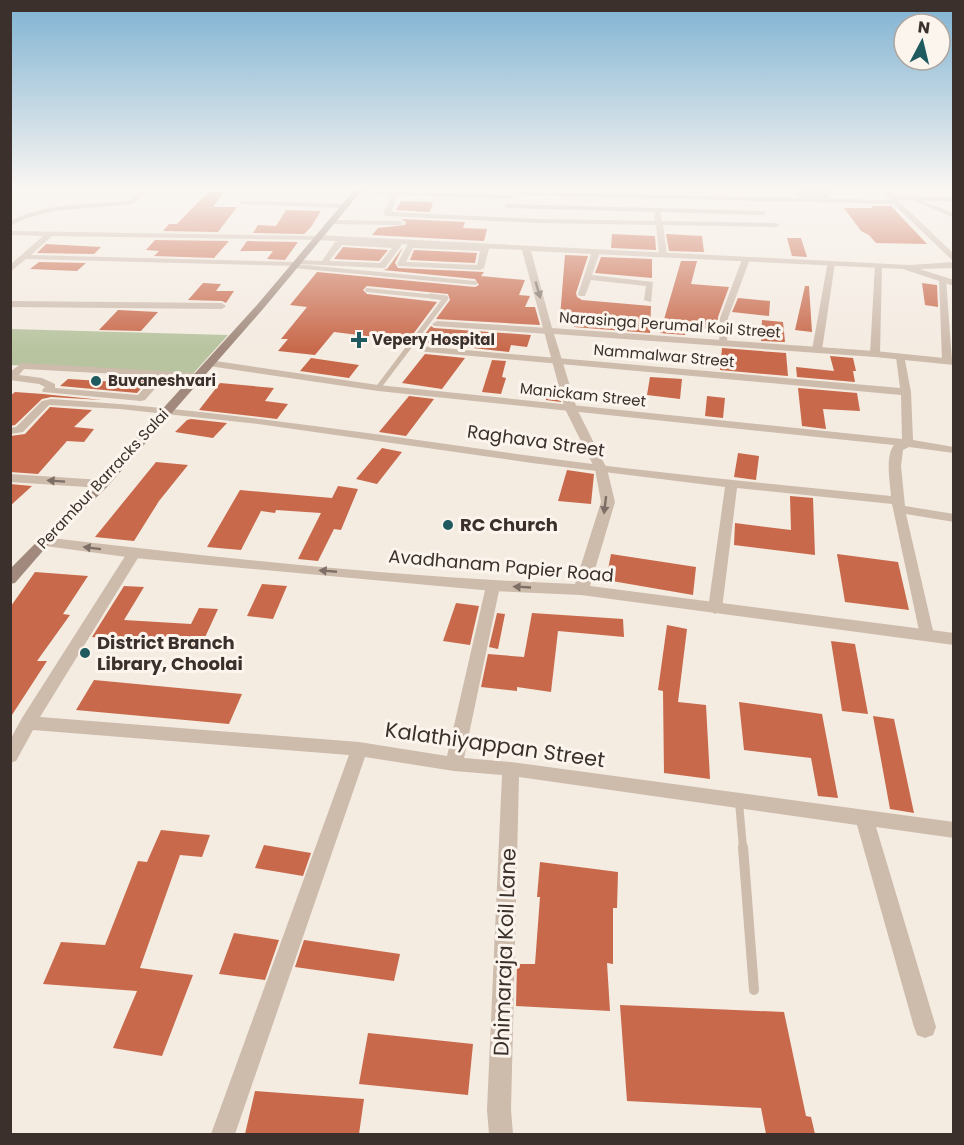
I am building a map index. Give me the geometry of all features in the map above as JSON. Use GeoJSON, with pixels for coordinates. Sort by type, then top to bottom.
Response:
{"type":"FeatureCollection","features":[{"type":"Feature","properties":{"kind":"main road","name":"Perambur Barracks Salai"},"geometry":{"type":"LineString","coordinates":[[11,578],[43,542],[102,484],[314,242]]}},
{"type":"Feature","properties":{"kind":"street"},"geometry":{"type":"LineString","coordinates":[[10,270],[41,242]]}},
{"type":"Feature","properties":{"kind":"street"},"geometry":{"type":"LineString","coordinates":[[388,242],[878,266],[954,265]]}},
{"type":"Feature","properties":{"kind":"street"},"geometry":{"type":"LineString","coordinates":[[662,242],[663,254]]}},
{"type":"Feature","properties":{"kind":"street"},"geometry":{"type":"LineString","coordinates":[[937,242],[954,259]]}},
{"type":"Feature","properties":{"kind":"street"},"geometry":{"type":"LineString","coordinates":[[324,263],[341,243],[397,243]]}},
{"type":"Feature","properties":{"kind":"street"},"geometry":{"type":"LineString","coordinates":[[25,257],[382,266],[397,243]]}},
{"type":"Feature","properties":{"kind":"street"},"geometry":{"type":"LineString","coordinates":[[412,244],[401,264],[480,268],[485,247]]}},
{"type":"Feature","properties":{"kind":"street"},"geometry":{"type":"LineString","coordinates":[[526,248],[556,362],[572,409],[601,469],[608,502],[581,590]]}},
{"type":"Feature","properties":{"kind":"street"},"geometry":{"type":"LineString","coordinates":[[582,294],[596,252]]}},
{"type":"Feature","properties":{"kind":"street"},"geometry":{"type":"LineString","coordinates":[[722,343],[724,318],[746,259]]}},
{"type":"Feature","properties":{"kind":"street"},"geometry":{"type":"LineString","coordinates":[[817,350],[831,263]]}},
{"type":"Feature","properties":{"kind":"street"},"geometry":{"type":"LineString","coordinates":[[875,354],[878,266]]}},
{"type":"Feature","properties":{"kind":"street"},"geometry":{"type":"LineString","coordinates":[[904,266],[954,284]]}},
{"type":"Feature","properties":{"kind":"street"},"geometry":{"type":"LineString","coordinates":[[588,277],[650,284],[648,300]]}},
{"type":"Feature","properties":{"kind":"street"},"geometry":{"type":"LineString","coordinates":[[942,279],[950,362]]}},
{"type":"Feature","properties":{"kind":"street"},"geometry":{"type":"LineString","coordinates":[[10,304],[222,306]]}},
{"type":"Feature","properties":{"kind":"street"},"geometry":{"type":"LineString","coordinates":[[479,327],[483,314]]}},
{"type":"Feature","properties":{"kind":"street","name":"Narasinga Perumal Koil Street"},"geometry":{"type":"LineString","coordinates":[[436,324],[875,354],[950,362]]}},
{"type":"Feature","properties":{"kind":"street","name":"Nammalwar Street"},"geometry":{"type":"LineString","coordinates":[[420,349],[906,392]]}},
{"type":"Feature","properties":{"kind":"street"},"geometry":{"type":"LineString","coordinates":[[901,357],[906,392],[908,443],[897,448],[895,457],[899,505],[927,635]]}},
{"type":"Feature","properties":{"kind":"street","name":"Manickam Street"},"geometry":{"type":"LineString","coordinates":[[209,363],[378,388],[908,443],[954,450]]}},
{"type":"Feature","properties":{"kind":"street"},"geometry":{"type":"LineString","coordinates":[[172,405],[141,398],[46,390],[51,386],[46,382],[11,377],[22,366],[198,376]]}},
{"type":"Feature","properties":{"kind":"street"},"geometry":{"type":"LineString","coordinates":[[141,398],[163,373]]}},
{"type":"Feature","properties":{"kind":"street"},"geometry":{"type":"LineString","coordinates":[[10,431],[19,430],[46,403],[51,402],[172,405]]}},
{"type":"Feature","properties":{"kind":"street","name":"Raghava Street"},"geometry":{"type":"LineString","coordinates":[[172,405],[601,469],[732,482],[899,505],[954,518]]}},
{"type":"Feature","properties":{"kind":"street"},"geometry":{"type":"LineString","coordinates":[[10,478],[102,484]]}},
{"type":"Feature","properties":{"kind":"street"},"geometry":{"type":"LineString","coordinates":[[714,609],[732,482]]}},
{"type":"Feature","properties":{"kind":"street","name":"Avadhanam Papier Road"},"geometry":{"type":"LineString","coordinates":[[43,542],[134,553],[493,586],[581,590],[954,639]]}},
{"type":"Feature","properties":{"kind":"street"},"geometry":{"type":"LineString","coordinates":[[10,756],[28,723],[134,553]]}},
{"type":"Feature","properties":{"kind":"street"},"geometry":{"type":"LineString","coordinates":[[454,764],[493,586]]}},
{"type":"Feature","properties":{"kind":"street","name":"Kalathiyappan Street"},"geometry":{"type":"LineString","coordinates":[[28,723],[359,749],[454,764],[511,769],[954,830]]}},
{"type":"Feature","properties":{"kind":"street"},"geometry":{"type":"LineString","coordinates":[[223,1134],[359,749]]}},
{"type":"Feature","properties":{"kind":"street","name":"Dhimaraja Koil Lane"},"geometry":{"type":"LineString","coordinates":[[501,1134],[499,1110],[511,769]]}},
{"type":"Feature","properties":{"kind":"street"},"geometry":{"type":"LineString","coordinates":[[864,817],[925,1028]]}},
{"type":"Feature","properties":{"kind":"lane"},"geometry":{"type":"LineString","coordinates":[[296,264],[475,283]]}},
{"type":"Feature","properties":{"kind":"lane"},"geometry":{"type":"LineString","coordinates":[[367,290],[446,298],[378,388]]}},
{"type":"Feature","properties":{"kind":"lane"},"geometry":{"type":"LineString","coordinates":[[739,802],[754,990]]}},
{"type":"Feature","properties":{"kind":"green space"},"geometry":{"type":"Polygon","coordinates":[[[11,329],[228,335],[191,376],[11,365],[11,329]]]}},
{"type":"Feature","properties":{"kind":"building"},"geometry":{"type":"Polygon","coordinates":[[[153,242],[228,242],[214,258],[154,256],[159,251],[146,250],[153,242]]]}},
{"type":"Feature","properties":{"kind":"building"},"geometry":{"type":"Polygon","coordinates":[[[246,242],[298,242],[285,260],[267,259],[273,251],[240,251],[246,242]]]}},
{"type":"Feature","properties":{"kind":"building"},"geometry":{"type":"Polygon","coordinates":[[[611,242],[655,242],[656,250],[611,248],[611,242]]]}},
{"type":"Feature","properties":{"kind":"building"},"geometry":{"type":"Polygon","coordinates":[[[667,242],[703,242],[704,252],[669,251],[667,242]]]}},
{"type":"Feature","properties":{"kind":"building"},"geometry":{"type":"Polygon","coordinates":[[[788,242],[802,242],[807,257],[792,256],[788,242]]]}},
{"type":"Feature","properties":{"kind":"building"},"geometry":{"type":"Polygon","coordinates":[[[926,242],[927,244],[876,243],[926,242]]]}},
{"type":"Feature","properties":{"kind":"building"},"geometry":{"type":"Polygon","coordinates":[[[46,244],[101,247],[94,254],[37,253],[46,244]]]}},
{"type":"Feature","properties":{"kind":"building"},"geometry":{"type":"Polygon","coordinates":[[[343,247],[388,250],[379,261],[334,259],[343,247]]]}},
{"type":"Feature","properties":{"kind":"building"},"geometry":{"type":"Polygon","coordinates":[[[403,247],[395,263],[398,268],[484,272],[481,276],[525,280],[519,295],[530,296],[525,307],[535,307],[540,325],[436,319],[450,300],[448,294],[367,286],[363,290],[367,294],[437,302],[408,341],[334,332],[315,355],[278,351],[288,339],[281,339],[307,307],[290,305],[317,272],[475,287],[479,285],[475,279],[383,270],[387,269],[403,247]]]}},
{"type":"Feature","properties":{"kind":"building"},"geometry":{"type":"Polygon","coordinates":[[[414,250],[477,253],[475,263],[410,260],[414,250]]]}},
{"type":"Feature","properties":{"kind":"building"},"geometry":{"type":"Polygon","coordinates":[[[565,255],[588,256],[576,293],[577,297],[582,300],[651,306],[650,333],[574,327],[574,318],[560,317],[565,255]]]}},
{"type":"Feature","properties":{"kind":"building"},"geometry":{"type":"Polygon","coordinates":[[[601,257],[652,259],[652,278],[595,273],[601,257]]]}},
{"type":"Feature","properties":{"kind":"building"},"geometry":{"type":"Polygon","coordinates":[[[681,261],[697,261],[691,284],[729,287],[718,317],[717,330],[685,326],[685,335],[660,333],[681,261]]]}},
{"type":"Feature","properties":{"kind":"building"},"geometry":{"type":"Polygon","coordinates":[[[39,262],[86,263],[77,271],[30,269],[39,262]]]}},
{"type":"Feature","properties":{"kind":"building"},"geometry":{"type":"Polygon","coordinates":[[[203,283],[221,284],[216,291],[234,291],[226,303],[188,300],[203,283]]]}},
{"type":"Feature","properties":{"kind":"building"},"geometry":{"type":"Polygon","coordinates":[[[922,283],[937,285],[938,307],[925,305],[922,283]]]}},
{"type":"Feature","properties":{"kind":"building"},"geometry":{"type":"Polygon","coordinates":[[[805,286],[809,286],[812,332],[795,330],[805,286]]]}},
{"type":"Feature","properties":{"kind":"building"},"geometry":{"type":"Polygon","coordinates":[[[738,298],[770,301],[769,316],[732,312],[738,298]]]}},
{"type":"Feature","properties":{"kind":"building"},"geometry":{"type":"Polygon","coordinates":[[[118,310],[158,312],[141,331],[99,330],[118,310]]]}},
{"type":"Feature","properties":{"kind":"building"},"geometry":{"type":"Polygon","coordinates":[[[762,320],[783,322],[785,342],[761,341],[762,320]]]}},
{"type":"Feature","properties":{"kind":"building"},"geometry":{"type":"Polygon","coordinates":[[[431,326],[531,335],[527,347],[511,345],[509,352],[419,342],[431,326]]]}},
{"type":"Feature","properties":{"kind":"building"},"geometry":{"type":"Polygon","coordinates":[[[722,348],[786,353],[788,376],[720,370],[722,348]]]}},
{"type":"Feature","properties":{"kind":"building"},"geometry":{"type":"Polygon","coordinates":[[[425,354],[465,358],[442,389],[402,383],[425,354]]]}},
{"type":"Feature","properties":{"kind":"building"},"geometry":{"type":"Polygon","coordinates":[[[830,356],[853,358],[856,371],[853,371],[855,382],[797,377],[796,367],[834,371],[830,356]]]}},
{"type":"Feature","properties":{"kind":"building"},"geometry":{"type":"Polygon","coordinates":[[[311,358],[359,365],[349,378],[300,371],[311,358]]]}},
{"type":"Feature","properties":{"kind":"building"},"geometry":{"type":"Polygon","coordinates":[[[492,360],[506,361],[502,377],[506,378],[501,394],[482,392],[492,360]]]}},
{"type":"Feature","properties":{"kind":"building"},"geometry":{"type":"Polygon","coordinates":[[[123,377],[150,378],[137,393],[60,386],[68,379],[118,382],[123,377]]]}},
{"type":"Feature","properties":{"kind":"building"},"geometry":{"type":"Polygon","coordinates":[[[650,377],[682,379],[680,399],[647,395],[650,377]]]}},
{"type":"Feature","properties":{"kind":"building"},"geometry":{"type":"Polygon","coordinates":[[[220,383],[274,388],[265,401],[288,404],[277,419],[199,410],[220,383]]]}},
{"type":"Feature","properties":{"kind":"building"},"geometry":{"type":"Polygon","coordinates":[[[546,386],[557,387],[561,402],[546,400],[546,386]]]}},
{"type":"Feature","properties":{"kind":"building"},"geometry":{"type":"Polygon","coordinates":[[[798,388],[857,393],[860,411],[823,409],[826,429],[802,426],[798,388]]]}},
{"type":"Feature","properties":{"kind":"building"},"geometry":{"type":"Polygon","coordinates":[[[15,392],[102,400],[51,397],[42,399],[15,425],[10,426],[10,396],[15,392]]]}},
{"type":"Feature","properties":{"kind":"building"},"geometry":{"type":"Polygon","coordinates":[[[409,396],[434,399],[406,436],[379,432],[409,396]]]}},
{"type":"Feature","properties":{"kind":"building"},"geometry":{"type":"Polygon","coordinates":[[[707,396],[725,398],[723,418],[705,416],[707,396]]]}},
{"type":"Feature","properties":{"kind":"building"},"geometry":{"type":"Polygon","coordinates":[[[50,407],[92,410],[74,427],[94,429],[84,442],[67,441],[38,474],[10,472],[10,436],[25,434],[50,407]]]}},
{"type":"Feature","properties":{"kind":"building"},"geometry":{"type":"Polygon","coordinates":[[[191,419],[227,423],[213,438],[175,432],[191,419]]]}},
{"type":"Feature","properties":{"kind":"building"},"geometry":{"type":"Polygon","coordinates":[[[382,448],[402,452],[377,484],[356,479],[382,448]]]}},
{"type":"Feature","properties":{"kind":"building"},"geometry":{"type":"Polygon","coordinates":[[[738,453],[759,456],[756,480],[734,477],[738,453]]]}},
{"type":"Feature","properties":{"kind":"building"},"geometry":{"type":"Polygon","coordinates":[[[156,462],[188,465],[159,501],[134,541],[95,537],[156,462]]]}},
{"type":"Feature","properties":{"kind":"building"},"geometry":{"type":"Polygon","coordinates":[[[567,470],[594,474],[591,504],[558,501],[567,470]]]}},
{"type":"Feature","properties":{"kind":"building"},"geometry":{"type":"Polygon","coordinates":[[[10,484],[32,486],[10,506],[10,484]]]}},
{"type":"Feature","properties":{"kind":"building"},"geometry":{"type":"Polygon","coordinates":[[[338,486],[358,489],[341,530],[334,529],[318,561],[298,559],[321,513],[261,511],[241,550],[207,547],[240,490],[332,498],[338,486]]]}},
{"type":"Feature","properties":{"kind":"building"},"geometry":{"type":"Polygon","coordinates":[[[790,496],[813,498],[815,555],[734,545],[735,523],[791,530],[790,496]]]}},
{"type":"Feature","properties":{"kind":"building"},"geometry":{"type":"Polygon","coordinates":[[[611,554],[696,567],[693,595],[606,580],[611,554]]]}},
{"type":"Feature","properties":{"kind":"building"},"geometry":{"type":"Polygon","coordinates":[[[837,554],[898,562],[909,610],[845,602],[837,554]]]}},
{"type":"Feature","properties":{"kind":"building"},"geometry":{"type":"Polygon","coordinates":[[[35,572],[88,576],[63,614],[70,615],[37,661],[47,661],[10,718],[11,606],[35,572]]]}},
{"type":"Feature","properties":{"kind":"building"},"geometry":{"type":"Polygon","coordinates":[[[262,584],[287,586],[273,619],[247,616],[262,584]]]}},
{"type":"Feature","properties":{"kind":"building"},"geometry":{"type":"Polygon","coordinates":[[[124,586],[144,587],[124,620],[191,624],[199,608],[218,609],[201,646],[92,637],[124,586]]]}},
{"type":"Feature","properties":{"kind":"building"},"geometry":{"type":"Polygon","coordinates":[[[456,603],[479,606],[470,645],[443,641],[456,603]]]}},
{"type":"Feature","properties":{"kind":"building"},"geometry":{"type":"Polygon","coordinates":[[[497,613],[505,614],[498,649],[489,647],[497,613]]]}},
{"type":"Feature","properties":{"kind":"building"},"geometry":{"type":"Polygon","coordinates":[[[532,613],[623,619],[624,637],[558,631],[551,692],[517,687],[517,691],[481,687],[488,654],[524,657],[532,613]]]}},
{"type":"Feature","properties":{"kind":"building"},"geometry":{"type":"Polygon","coordinates":[[[667,625],[687,629],[678,702],[706,705],[710,779],[664,773],[663,691],[658,690],[667,625]]]}},
{"type":"Feature","properties":{"kind":"building"},"geometry":{"type":"Polygon","coordinates":[[[831,641],[855,644],[868,714],[842,711],[831,641]]]}},
{"type":"Feature","properties":{"kind":"building"},"geometry":{"type":"Polygon","coordinates":[[[94,680],[242,694],[229,724],[76,710],[94,680]]]}},
{"type":"Feature","properties":{"kind":"building"},"geometry":{"type":"Polygon","coordinates":[[[739,702],[822,714],[838,798],[818,796],[811,758],[744,750],[739,702]]]}},
{"type":"Feature","properties":{"kind":"building"},"geometry":{"type":"Polygon","coordinates":[[[873,716],[894,719],[914,813],[890,809],[873,716]]]}},
{"type":"Feature","properties":{"kind":"building"},"geometry":{"type":"Polygon","coordinates":[[[161,830],[210,835],[202,857],[180,855],[140,968],[193,975],[162,1056],[113,1048],[137,991],[43,984],[61,942],[105,945],[138,861],[147,862],[161,830]]]}},
{"type":"Feature","properties":{"kind":"building"},"geometry":{"type":"Polygon","coordinates":[[[264,845],[311,853],[303,876],[255,868],[264,845]]]}},
{"type":"Feature","properties":{"kind":"building"},"geometry":{"type":"Polygon","coordinates":[[[540,862],[618,872],[617,908],[613,908],[613,964],[607,963],[610,1011],[516,1006],[517,964],[535,964],[540,862]]]}},
{"type":"Feature","properties":{"kind":"building"},"geometry":{"type":"Polygon","coordinates":[[[234,933],[279,940],[265,980],[219,974],[234,933]]]}},
{"type":"Feature","properties":{"kind":"building"},"geometry":{"type":"Polygon","coordinates":[[[304,940],[400,954],[394,981],[295,967],[304,940]]]}},
{"type":"Feature","properties":{"kind":"building"},"geometry":{"type":"Polygon","coordinates":[[[620,1005],[784,1012],[806,1116],[811,1117],[815,1134],[766,1134],[761,1108],[627,1101],[620,1005]]]}},
{"type":"Feature","properties":{"kind":"building"},"geometry":{"type":"Polygon","coordinates":[[[368,1033],[473,1044],[468,1095],[359,1084],[368,1033]]]}},
{"type":"Feature","properties":{"kind":"building"},"geometry":{"type":"Polygon","coordinates":[[[255,1091],[364,1099],[359,1134],[245,1134],[255,1091]]]}},
{"type":"Feature","properties":{"kind":"place","name":"Vepery Hospital"},"geometry":{"type":"Point","coordinates":[359,340]}},
{"type":"Feature","properties":{"kind":"place","name":"Buvaneshvari"},"geometry":{"type":"Point","coordinates":[96,381]}},
{"type":"Feature","properties":{"kind":"place","name":"RC Church"},"geometry":{"type":"Point","coordinates":[448,525]}},
{"type":"Feature","properties":{"kind":"place","name":"District Branch Library, Choolai"},"geometry":{"type":"Point","coordinates":[85,653]}}]}
